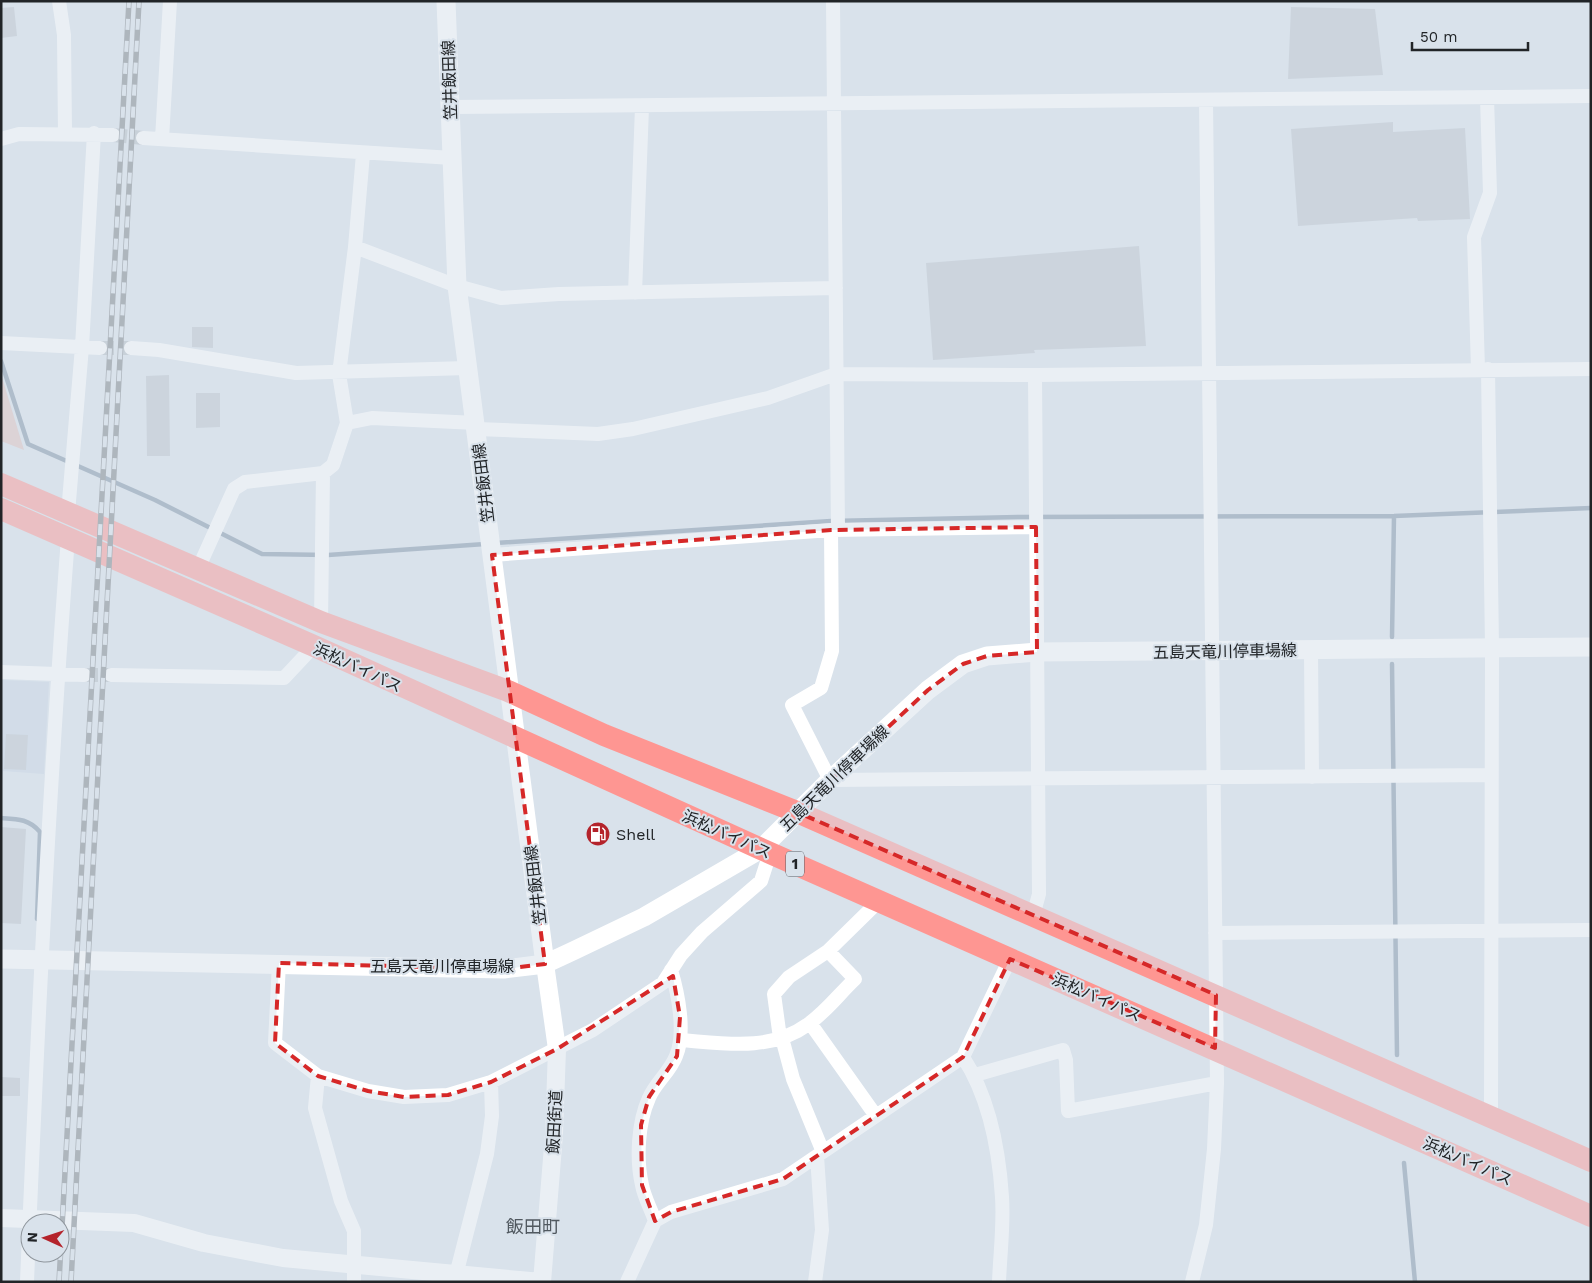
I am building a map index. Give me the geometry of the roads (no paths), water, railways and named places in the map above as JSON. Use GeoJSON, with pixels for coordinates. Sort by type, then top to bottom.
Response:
{"type":"FeatureCollection","features":[{"type":"Feature","properties":{"kind":"highway","name":"浜松バイパス"},"geometry":{"type":"LineString","coordinates":[[1,484],[321,622],[508,691],[604,735],[798,812],[1591,1161]]}},
{"type":"Feature","properties":{"kind":"highway","name":"浜松バイパス"},"geometry":{"type":"LineString","coordinates":[[1,510],[314,646],[765,851],[1215,1048],[1591,1216]]}},
{"type":"Feature","properties":{"kind":"main road","name":"笠井飯田線"},"geometry":{"type":"LineString","coordinates":[[446,1],[457,286],[508,691],[545,964]]}},
{"type":"Feature","properties":{"kind":"main road","name":"五島天竜川停車場線"},"geometry":{"type":"LineString","coordinates":[[1,959],[279,963],[504,969],[545,964],[644,917],[765,851],[798,812],[830,780],[928,690],[963,664],[987,656],[1037,652],[1591,647]]}},
{"type":"Feature","properties":{"kind":"street"},"geometry":{"type":"LineString","coordinates":[[59,1],[64,35],[65,134]]}},
{"type":"Feature","properties":{"kind":"street"},"geometry":{"type":"LineString","coordinates":[[162,139],[170,1]]}},
{"type":"Feature","properties":{"kind":"street"},"geometry":{"type":"LineString","coordinates":[[833,1],[836,374],[832,651],[821,688],[792,705],[830,780],[1038,780],[1490,775]]}},
{"type":"Feature","properties":{"kind":"street"},"geometry":{"type":"LineString","coordinates":[[451,107],[642,107],[1591,96]]}},
{"type":"Feature","properties":{"kind":"street"},"geometry":{"type":"LineString","coordinates":[[1487,98],[1490,193],[1474,237],[1483,369],[1492,647],[1490,775],[1492,931],[1491,1118]]}},
{"type":"Feature","properties":{"kind":"street"},"geometry":{"type":"LineString","coordinates":[[1192,1282],[1206,1225],[1214,1149],[1216,1083],[1206,101]]}},
{"type":"Feature","properties":{"kind":"street"},"geometry":{"type":"LineString","coordinates":[[635,293],[642,107]]}},
{"type":"Feature","properties":{"kind":"street"},"geometry":{"type":"LineString","coordinates":[[1,139],[19,134],[113,135]]}},
{"type":"Feature","properties":{"kind":"street"},"geometry":{"type":"LineString","coordinates":[[68,513],[82,347],[94,134]]}},
{"type":"Feature","properties":{"kind":"street"},"geometry":{"type":"LineString","coordinates":[[143,138],[363,154],[452,158]]}},
{"type":"Feature","properties":{"kind":"street"},"geometry":{"type":"LineString","coordinates":[[198,569],[234,490],[245,482],[323,473],[333,465],[347,423],[338,374],[355,247],[363,154]]}},
{"type":"Feature","properties":{"kind":"street"},"geometry":{"type":"LineString","coordinates":[[355,247],[457,286],[501,298],[836,288]]}},
{"type":"Feature","properties":{"kind":"street"},"geometry":{"type":"LineString","coordinates":[[2,343],[100,348]]}},
{"type":"Feature","properties":{"kind":"street"},"geometry":{"type":"LineString","coordinates":[[131,348],[159,350],[296,373],[338,374],[467,368]]}},
{"type":"Feature","properties":{"kind":"street"},"geometry":{"type":"LineString","coordinates":[[347,423],[372,418],[598,434],[633,429],[768,398],[836,374],[1035,375],[1591,369]]}},
{"type":"Feature","properties":{"kind":"street"},"geometry":{"type":"LineString","coordinates":[[1033,916],[1040,894],[1035,375]]}},
{"type":"Feature","properties":{"kind":"street"},"geometry":{"type":"LineString","coordinates":[[321,622],[323,473]]}},
{"type":"Feature","properties":{"kind":"street"},"geometry":{"type":"LineString","coordinates":[[492,554],[834,530],[1036,527]]}},
{"type":"Feature","properties":{"kind":"street"},"geometry":{"type":"LineString","coordinates":[[30,1213],[58,673],[68,538]]}},
{"type":"Feature","properties":{"kind":"street"},"geometry":{"type":"LineString","coordinates":[[111,675],[284,678],[314,646]]}},
{"type":"Feature","properties":{"kind":"street"},"geometry":{"type":"LineString","coordinates":[[1311,650],[1312,777]]}},
{"type":"Feature","properties":{"kind":"street"},"geometry":{"type":"LineString","coordinates":[[1,672],[84,675]]}},
{"type":"Feature","properties":{"kind":"street"},"geometry":{"type":"LineString","coordinates":[[279,963],[275,1044],[318,1076],[368,1092],[404,1097],[448,1096],[491,1082],[557,1050],[593,1030],[663,983],[680,954],[702,932],[761,881],[765,851]]}},
{"type":"Feature","properties":{"kind":"street"},"geometry":{"type":"LineString","coordinates":[[815,1282],[822,1230],[820,1154],[793,1079],[781,1038],[774,994],[789,977],[828,951],[879,901]]}},
{"type":"Feature","properties":{"kind":"street"},"geometry":{"type":"LineString","coordinates":[[1215,933],[1591,930]]}},
{"type":"Feature","properties":{"kind":"street"},"geometry":{"type":"LineString","coordinates":[[680,1040],[737,1044],[765,1043],[781,1038],[810,1022],[855,979],[828,951]]}},
{"type":"Feature","properties":{"kind":"street"},"geometry":{"type":"LineString","coordinates":[[627,1282],[655,1221],[671,1212],[783,1179],[963,1057],[1010,959]]}},
{"type":"Feature","properties":{"kind":"street","name":"飯田街道"},"geometry":{"type":"LineString","coordinates":[[541,1282],[554,1134],[557,1050],[545,964]]}},
{"type":"Feature","properties":{"kind":"street"},"geometry":{"type":"LineString","coordinates":[[655,1221],[642,1185],[639,1156],[641,1125],[649,1098],[677,1056],[680,1040],[677,991],[671,970]]}},
{"type":"Feature","properties":{"kind":"street"},"geometry":{"type":"LineString","coordinates":[[810,1022],[876,1116]]}},
{"type":"Feature","properties":{"kind":"street"},"geometry":{"type":"LineString","coordinates":[[975,1076],[1063,1050],[1066,1060],[1068,1110],[1216,1083]]}},
{"type":"Feature","properties":{"kind":"street"},"geometry":{"type":"LineString","coordinates":[[963,1057],[975,1076],[993,1133],[1002,1198],[999,1282]]}},
{"type":"Feature","properties":{"kind":"street"},"geometry":{"type":"LineString","coordinates":[[318,1076],[315,1108],[341,1201],[354,1231],[354,1274]]}},
{"type":"Feature","properties":{"kind":"street"},"geometry":{"type":"LineString","coordinates":[[456,1275],[487,1154],[492,1116],[491,1082]]}},
{"type":"Feature","properties":{"kind":"street"},"geometry":{"type":"LineString","coordinates":[[1,1218],[20,1219]]}},
{"type":"Feature","properties":{"kind":"street"},"geometry":{"type":"LineString","coordinates":[[70,1221],[134,1223],[204,1243],[354,1274],[456,1275],[541,1282]]}},
{"type":"Feature","properties":{"kind":"street"},"geometry":{"type":"LineString","coordinates":[[27,1282],[28,1263]]}},
{"type":"Feature","properties":{"kind":"waterway"},"geometry":{"type":"LineString","coordinates":[[1,361],[28,444],[155,500],[262,554],[328,555],[485,544]]}},
{"type":"Feature","properties":{"kind":"waterway"},"geometry":{"type":"LineString","coordinates":[[496,543],[831,521],[1018,517],[1394,516],[1591,508]]}},
{"type":"Feature","properties":{"kind":"waterway"},"geometry":{"type":"LineString","coordinates":[[1392,637],[1394,516]]}},
{"type":"Feature","properties":{"kind":"waterway"},"geometry":{"type":"LineString","coordinates":[[1392,664],[1397,1055]]}},
{"type":"Feature","properties":{"kind":"waterway"},"geometry":{"type":"LineString","coordinates":[[1,818],[18,819],[27,822],[40,832],[37,919]]}},
{"type":"Feature","properties":{"kind":"waterway"},"geometry":{"type":"LineString","coordinates":[[1404,1163],[1415,1282]]}},
{"type":"Feature","properties":{"kind":"tunnel"},"geometry":{"type":"LineString","coordinates":[[113,135],[143,138]]}},
{"type":"Feature","properties":{"kind":"tunnel"},"geometry":{"type":"LineString","coordinates":[[100,348],[131,348]]}},
{"type":"Feature","properties":{"kind":"tunnel"},"geometry":{"type":"LineString","coordinates":[[84,675],[111,675]]}},
{"type":"Feature","properties":{"kind":"railway"},"geometry":{"type":"LineString","coordinates":[[59,1282],[129,1]]}},
{"type":"Feature","properties":{"kind":"railway"},"geometry":{"type":"LineString","coordinates":[[71,1282],[139,1]]}},
{"type":"Feature","properties":{"kind":"place","name":"Shell"},"geometry":{"type":"Point","coordinates":[598,834]}},
{"type":"Feature","properties":{"kind":"district","name":"飯田町"},"geometry":{"type":"Point","coordinates":[533,1227]}}]}
